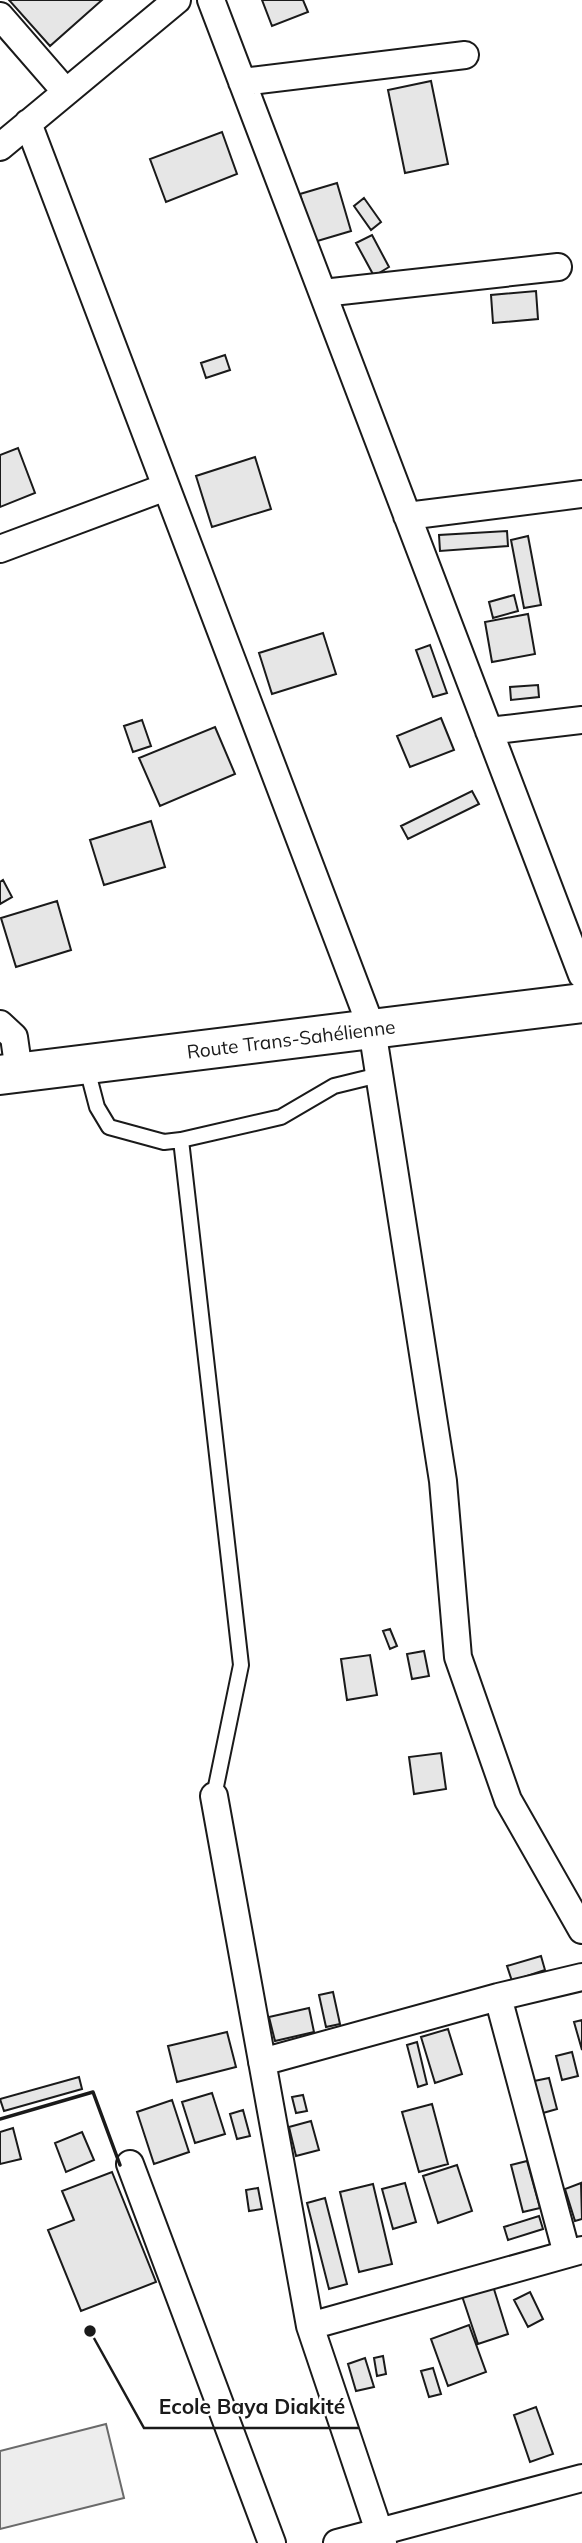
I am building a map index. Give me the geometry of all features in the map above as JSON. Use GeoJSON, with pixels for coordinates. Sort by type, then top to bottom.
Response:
{"type":"FeatureCollection","features":[{"type":"Feature","properties":{"kind":"highway","name":"Route Trans-Sahélienne"},"geometry":{"type":"LineString","coordinates":[[9,1073],[582,1003]]}},
{"type":"Feature","properties":{"kind":"street"},"geometry":{"type":"LineString","coordinates":[[0,147],[177,0]]}},
{"type":"Feature","properties":{"kind":"street"},"geometry":{"type":"LineString","coordinates":[[212,0],[582,975]]}},
{"type":"Feature","properties":{"kind":"street"},"geometry":{"type":"LineString","coordinates":[[0,16],[66,92]]}},
{"type":"Feature","properties":{"kind":"street"},"geometry":{"type":"LineString","coordinates":[[242,82],[465,55]]}},
{"type":"Feature","properties":{"kind":"street"},"geometry":{"type":"LineString","coordinates":[[28,123],[372,1029],[443,1481],[458,1657],[508,1800],[582,1930]]}},
{"type":"Feature","properties":{"kind":"street"},"geometry":{"type":"LineString","coordinates":[[323,293],[558,267]]}},
{"type":"Feature","properties":{"kind":"street"},"geometry":{"type":"LineString","coordinates":[[0,549],[166,487]]}},
{"type":"Feature","properties":{"kind":"street"},"geometry":{"type":"LineString","coordinates":[[407,516],[582,494]]}},
{"type":"Feature","properties":{"kind":"street"},"geometry":{"type":"LineString","coordinates":[[489,731],[582,720]]}},
{"type":"Feature","properties":{"kind":"street"},"geometry":{"type":"LineString","coordinates":[[0,1024],[14,1037],[9,1073]]}},
{"type":"Feature","properties":{"kind":"street"},"geometry":{"type":"LineString","coordinates":[[214,1796],[310,2326],[381,2537]]}},
{"type":"Feature","properties":{"kind":"street"},"geometry":{"type":"LineString","coordinates":[[262,2062],[498,1997],[582,1977]]}},
{"type":"Feature","properties":{"kind":"street"},"geometry":{"type":"LineString","coordinates":[[310,2326],[575,2252],[498,1997]]}},
{"type":"Feature","properties":{"kind":"street"},"geometry":{"type":"LineString","coordinates":[[130,2164],[272,2543]]}},
{"type":"Feature","properties":{"kind":"street"},"geometry":{"type":"LineString","coordinates":[[337,2543],[381,2537],[582,2478]]}},
{"type":"Feature","properties":{"kind":"lane"},"geometry":{"type":"LineString","coordinates":[[86,1064],[97,1107],[108,1127],[164,1142],[281,1117],[334,1086],[379,1075]]}},
{"type":"Feature","properties":{"kind":"lane"},"geometry":{"type":"LineString","coordinates":[[181,1140],[241,1665],[214,1796]]}},
{"type":"Feature","properties":{"kind":"shaded area"},"geometry":{"type":"Polygon","coordinates":[[[106,2424],[124,2498],[0,2529],[0,2451],[106,2424]]]}},
{"type":"Feature","properties":{"kind":"building"},"geometry":{"type":"Polygon","coordinates":[[[9,0],[102,0],[50,46],[9,0]]]}},
{"type":"Feature","properties":{"kind":"building"},"geometry":{"type":"Polygon","coordinates":[[[262,0],[303,0],[308,12],[272,26],[262,0]]]}},
{"type":"Feature","properties":{"kind":"building"},"geometry":{"type":"Polygon","coordinates":[[[431,81],[448,164],[405,173],[388,90],[431,81]]]}},
{"type":"Feature","properties":{"kind":"building"},"geometry":{"type":"Polygon","coordinates":[[[222,132],[237,174],[166,202],[150,159],[222,132]]]}},
{"type":"Feature","properties":{"kind":"building"},"geometry":{"type":"Polygon","coordinates":[[[337,183],[351,231],[314,242],[300,194],[337,183]]]}},
{"type":"Feature","properties":{"kind":"building"},"geometry":{"type":"Polygon","coordinates":[[[364,198],[381,222],[371,230],[354,206],[364,198]]]}},
{"type":"Feature","properties":{"kind":"building"},"geometry":{"type":"Polygon","coordinates":[[[372,235],[389,267],[374,276],[356,243],[372,235]]]}},
{"type":"Feature","properties":{"kind":"building"},"geometry":{"type":"Polygon","coordinates":[[[536,291],[538,319],[493,323],[491,295],[536,291]]]}},
{"type":"Feature","properties":{"kind":"building"},"geometry":{"type":"Polygon","coordinates":[[[225,355],[230,370],[206,378],[201,363],[225,355]]]}},
{"type":"Feature","properties":{"kind":"building"},"geometry":{"type":"Polygon","coordinates":[[[18,448],[35,493],[0,507],[0,455],[18,448]]]}},
{"type":"Feature","properties":{"kind":"building"},"geometry":{"type":"Polygon","coordinates":[[[255,457],[271,509],[212,527],[196,476],[255,457]]]}},
{"type":"Feature","properties":{"kind":"building"},"geometry":{"type":"Polygon","coordinates":[[[507,531],[508,546],[440,551],[439,535],[507,531]]]}},
{"type":"Feature","properties":{"kind":"building"},"geometry":{"type":"Polygon","coordinates":[[[528,536],[541,605],[524,608],[511,540],[528,536]]]}},
{"type":"Feature","properties":{"kind":"building"},"geometry":{"type":"Polygon","coordinates":[[[514,595],[518,611],[493,618],[489,602],[514,595]]]}},
{"type":"Feature","properties":{"kind":"building"},"geometry":{"type":"Polygon","coordinates":[[[528,614],[535,654],[492,662],[485,622],[528,614]]]}},
{"type":"Feature","properties":{"kind":"building"},"geometry":{"type":"Polygon","coordinates":[[[323,633],[336,674],[272,694],[259,653],[323,633]]]}},
{"type":"Feature","properties":{"kind":"building"},"geometry":{"type":"Polygon","coordinates":[[[430,645],[447,693],[433,697],[416,650],[430,645]]]}},
{"type":"Feature","properties":{"kind":"building"},"geometry":{"type":"Polygon","coordinates":[[[538,685],[539,697],[511,700],[510,687],[538,685]]]}},
{"type":"Feature","properties":{"kind":"building"},"geometry":{"type":"Polygon","coordinates":[[[441,718],[454,750],[410,767],[397,736],[441,718]]]}},
{"type":"Feature","properties":{"kind":"building"},"geometry":{"type":"Polygon","coordinates":[[[142,720],[151,746],[133,752],[124,726],[142,720]]]}},
{"type":"Feature","properties":{"kind":"building"},"geometry":{"type":"Polygon","coordinates":[[[215,727],[235,774],[160,806],[139,758],[215,727]]]}},
{"type":"Feature","properties":{"kind":"building"},"geometry":{"type":"Polygon","coordinates":[[[472,791],[479,804],[408,839],[401,826],[472,791]]]}},
{"type":"Feature","properties":{"kind":"building"},"geometry":{"type":"Polygon","coordinates":[[[151,821],[165,867],[104,885],[90,840],[151,821]]]}},
{"type":"Feature","properties":{"kind":"building"},"geometry":{"type":"Polygon","coordinates":[[[3,880],[12,897],[0,904],[0,882],[3,880]]]}},
{"type":"Feature","properties":{"kind":"building"},"geometry":{"type":"Polygon","coordinates":[[[57,901],[71,950],[16,967],[1,918],[57,901]]]}},
{"type":"Feature","properties":{"kind":"building"},"geometry":{"type":"Polygon","coordinates":[[[390,1629],[397,1646],[390,1649],[383,1631],[390,1629]]]}},
{"type":"Feature","properties":{"kind":"building"},"geometry":{"type":"Polygon","coordinates":[[[424,1651],[429,1676],[412,1679],[407,1654],[424,1651]]]}},
{"type":"Feature","properties":{"kind":"building"},"geometry":{"type":"Polygon","coordinates":[[[370,1655],[377,1695],[347,1700],[341,1659],[370,1655]]]}},
{"type":"Feature","properties":{"kind":"building"},"geometry":{"type":"Polygon","coordinates":[[[441,1753],[446,1789],[414,1794],[409,1757],[441,1753]]]}},
{"type":"Feature","properties":{"kind":"building"},"geometry":{"type":"Polygon","coordinates":[[[541,1956],[545,1970],[512,1981],[507,1966],[541,1956]]]}},
{"type":"Feature","properties":{"kind":"building"},"geometry":{"type":"Polygon","coordinates":[[[333,1992],[340,2024],[326,2027],[319,1995],[333,1992]]]}},
{"type":"Feature","properties":{"kind":"building"},"geometry":{"type":"Polygon","coordinates":[[[309,2008],[314,2032],[275,2041],[269,2017],[309,2008]]]}},
{"type":"Feature","properties":{"kind":"building"},"geometry":{"type":"Polygon","coordinates":[[[582,2020],[582,2050],[574,2022],[582,2020]]]}},
{"type":"Feature","properties":{"kind":"building"},"geometry":{"type":"Polygon","coordinates":[[[448,2029],[462,2074],[435,2083],[421,2037],[448,2029]]]}},
{"type":"Feature","properties":{"kind":"building"},"geometry":{"type":"Polygon","coordinates":[[[227,2032],[236,2067],[177,2082],[168,2046],[227,2032]]]}},
{"type":"Feature","properties":{"kind":"building"},"geometry":{"type":"Polygon","coordinates":[[[417,2042],[427,2084],[418,2087],[407,2045],[417,2042]]]}},
{"type":"Feature","properties":{"kind":"building"},"geometry":{"type":"Polygon","coordinates":[[[572,2052],[578,2076],[562,2080],[556,2056],[572,2052]]]}},
{"type":"Feature","properties":{"kind":"building"},"geometry":{"type":"Polygon","coordinates":[[[79,2077],[82,2089],[4,2111],[0,2099],[79,2077]]]}},
{"type":"Feature","properties":{"kind":"building"},"geometry":{"type":"Polygon","coordinates":[[[549,2078],[557,2109],[543,2113],[534,2081],[549,2078]]]}},
{"type":"Feature","properties":{"kind":"building"},"geometry":{"type":"Polygon","coordinates":[[[212,2093],[225,2134],[195,2143],[182,2102],[212,2093]]]}},
{"type":"Feature","properties":{"kind":"building"},"geometry":{"type":"Polygon","coordinates":[[[303,2095],[307,2111],[296,2113],[292,2097],[303,2095]]]}},
{"type":"Feature","properties":{"kind":"building"},"geometry":{"type":"Polygon","coordinates":[[[172,2100],[189,2152],[154,2164],[137,2112],[172,2100]]]}},
{"type":"Feature","properties":{"kind":"building"},"geometry":{"type":"Polygon","coordinates":[[[432,2104],[448,2164],[419,2172],[402,2112],[432,2104]]]}},
{"type":"Feature","properties":{"kind":"building"},"geometry":{"type":"Polygon","coordinates":[[[243,2110],[250,2136],[237,2139],[230,2114],[243,2110]]]}},
{"type":"Feature","properties":{"kind":"building"},"geometry":{"type":"Polygon","coordinates":[[[311,2121],[319,2150],[296,2156],[289,2127],[311,2121]]]}},
{"type":"Feature","properties":{"kind":"building"},"geometry":{"type":"Polygon","coordinates":[[[13,2128],[21,2159],[0,2164],[0,2132],[13,2128]]]}},
{"type":"Feature","properties":{"kind":"building"},"geometry":{"type":"Polygon","coordinates":[[[82,2132],[94,2160],[66,2172],[55,2143],[82,2132]]]}},
{"type":"Feature","properties":{"kind":"building"},"geometry":{"type":"Polygon","coordinates":[[[527,2161],[540,2208],[523,2212],[511,2165],[527,2161]]]}},
{"type":"Feature","properties":{"kind":"building"},"geometry":{"type":"Polygon","coordinates":[[[457,2165],[472,2211],[438,2223],[423,2176],[457,2165]]]}},
{"type":"Feature","properties":{"kind":"building"},"geometry":{"type":"Polygon","coordinates":[[[112,2172],[156,2282],[81,2311],[48,2230],[74,2220],[62,2191],[112,2172]]]}},
{"type":"Feature","properties":{"kind":"building"},"geometry":{"type":"Polygon","coordinates":[[[405,2183],[416,2222],[393,2229],[382,2189],[405,2183]]]}},
{"type":"Feature","properties":{"kind":"building"},"geometry":{"type":"Polygon","coordinates":[[[581,2183],[582,2219],[575,2221],[565,2189],[581,2183]]]}},
{"type":"Feature","properties":{"kind":"building"},"geometry":{"type":"Polygon","coordinates":[[[373,2184],[392,2264],[359,2272],[340,2192],[373,2184]]]}},
{"type":"Feature","properties":{"kind":"building"},"geometry":{"type":"Polygon","coordinates":[[[258,2188],[262,2209],[249,2211],[246,2190],[258,2188]]]}},
{"type":"Feature","properties":{"kind":"building"},"geometry":{"type":"Polygon","coordinates":[[[325,2198],[347,2284],[329,2289],[307,2203],[325,2198]]]}},
{"type":"Feature","properties":{"kind":"building"},"geometry":{"type":"Polygon","coordinates":[[[539,2216],[543,2229],[508,2240],[504,2227],[539,2216]]]}},
{"type":"Feature","properties":{"kind":"building"},"geometry":{"type":"Polygon","coordinates":[[[493,2286],[508,2334],[478,2344],[462,2296],[493,2286]]]}},
{"type":"Feature","properties":{"kind":"building"},"geometry":{"type":"Polygon","coordinates":[[[530,2292],[543,2319],[528,2327],[514,2300],[530,2292]]]}},
{"type":"Feature","properties":{"kind":"building"},"geometry":{"type":"Polygon","coordinates":[[[469,2325],[486,2372],[448,2386],[431,2339],[469,2325]]]}},
{"type":"Feature","properties":{"kind":"building"},"geometry":{"type":"Polygon","coordinates":[[[383,2356],[386,2374],[377,2376],[374,2358],[383,2356]]]}},
{"type":"Feature","properties":{"kind":"building"},"geometry":{"type":"Polygon","coordinates":[[[365,2358],[374,2387],[356,2391],[348,2364],[365,2358]]]}},
{"type":"Feature","properties":{"kind":"building"},"geometry":{"type":"Polygon","coordinates":[[[433,2368],[441,2394],[429,2397],[421,2371],[433,2368]]]}},
{"type":"Feature","properties":{"kind":"building"},"geometry":{"type":"Polygon","coordinates":[[[536,2407],[553,2454],[530,2462],[514,2415],[536,2407]]]}},
{"type":"Feature","properties":{"kind":"wall"},"geometry":{"type":"LineString","coordinates":[[0,2119],[93,2092],[120,2165]]}},
{"type":"Feature","properties":{"kind":"place","name":"Ecole Baya Diakité"},"geometry":{"type":"Point","coordinates":[90,2331]}}]}
